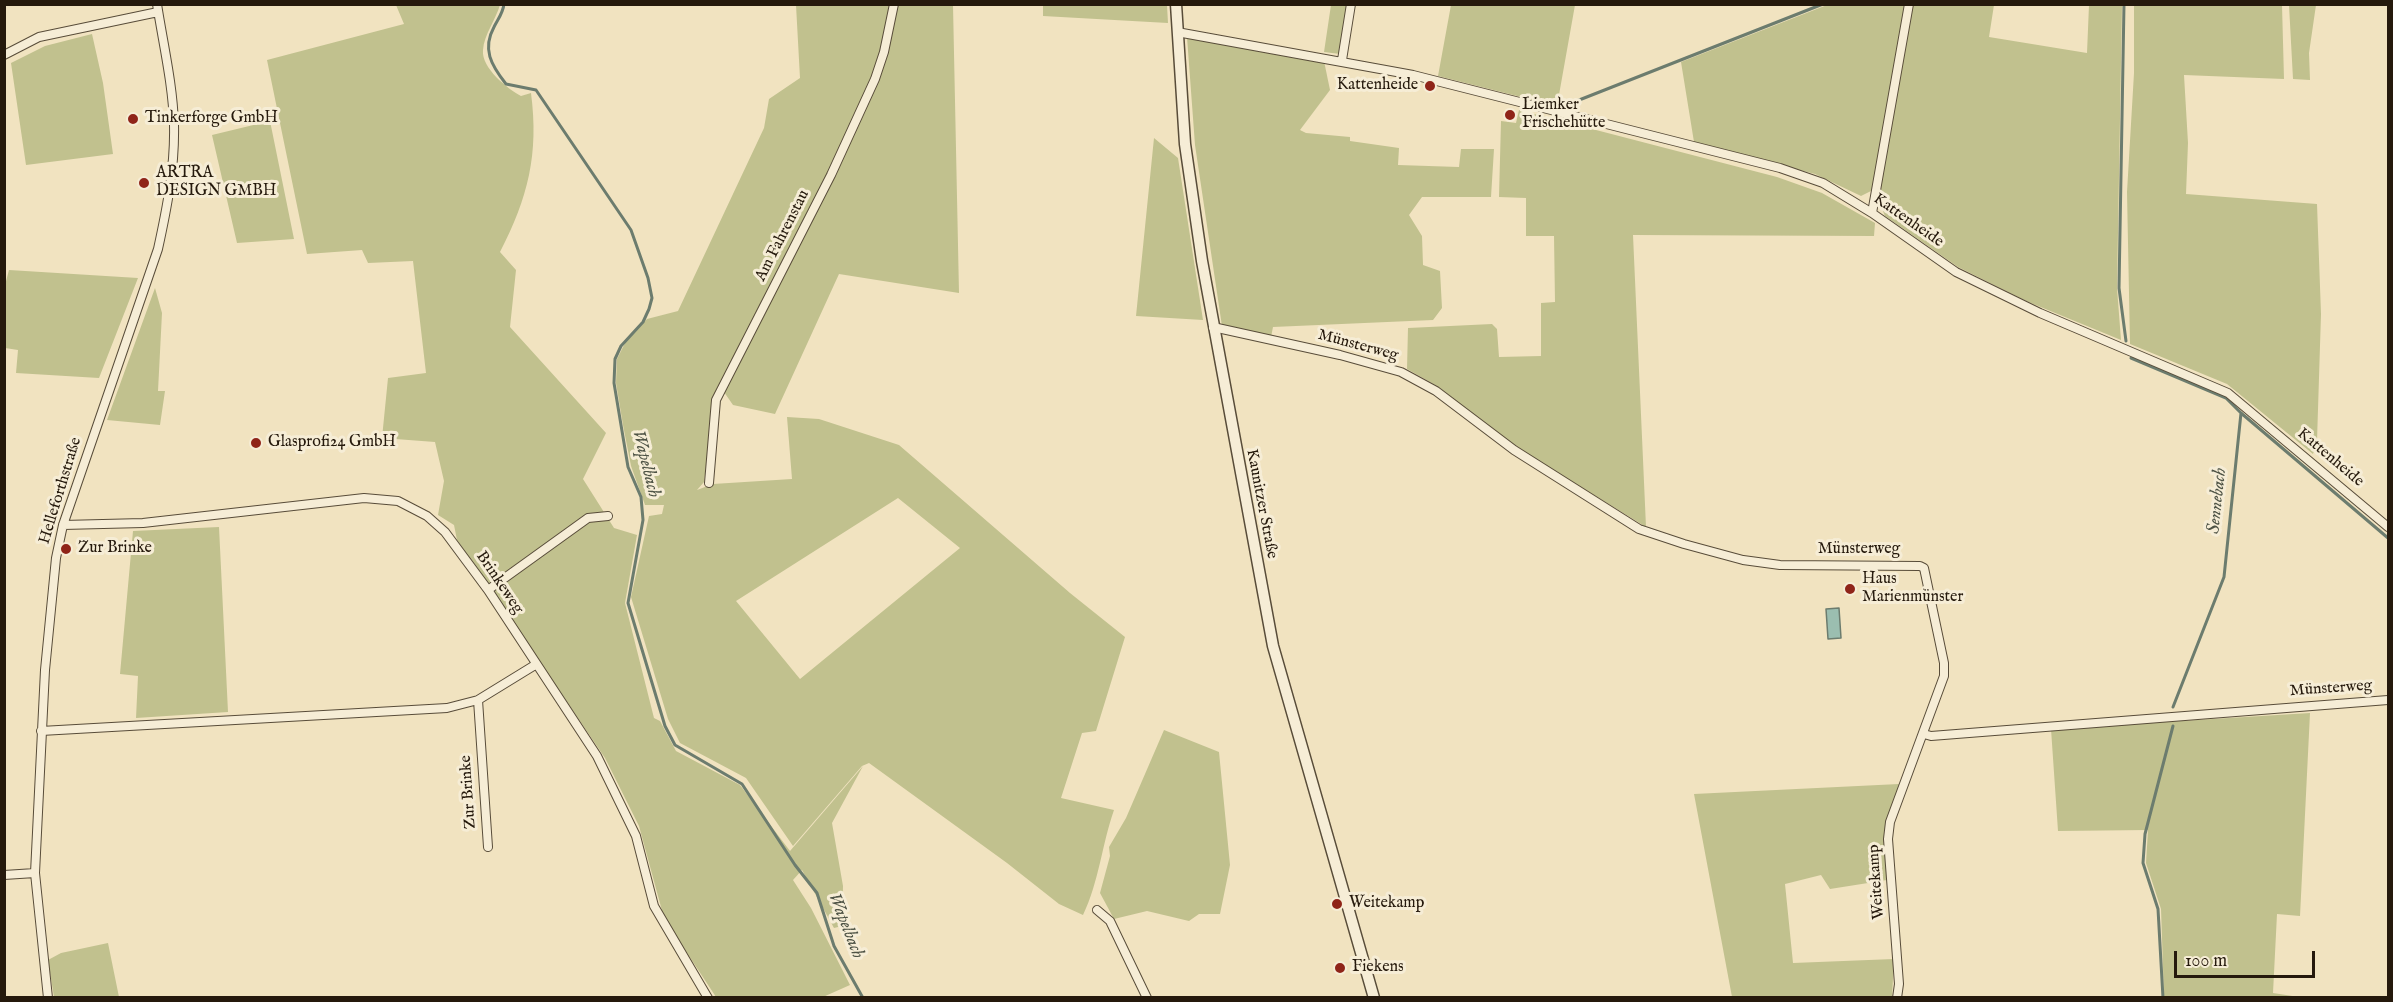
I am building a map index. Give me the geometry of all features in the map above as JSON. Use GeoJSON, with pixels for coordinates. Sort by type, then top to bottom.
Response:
{"type":"FeatureCollection","features":[{"type":"Feature","properties":{"kind":"street","name":"Am Fahrenstau"},"geometry":{"type":"LineString","coordinates":[[709,483],[717,400],[831,175],[871,88],[884,52],[894,4]]}},
{"type":"Feature","properties":{"kind":"street","name":"Kaunitzer Straße"},"geometry":{"type":"LineString","coordinates":[[1176,4],[1185,144],[1213,327],[1273,646],[1308,776],[1374,998]]}},
{"type":"Feature","properties":{"kind":"street"},"geometry":{"type":"LineString","coordinates":[[1342,60],[1351,4]]}},
{"type":"Feature","properties":{"kind":"street"},"geometry":{"type":"LineString","coordinates":[[1872,213],[1909,4]]}},
{"type":"Feature","properties":{"kind":"street"},"geometry":{"type":"LineString","coordinates":[[4,55],[39,37],[157,8]]}},
{"type":"Feature","properties":{"kind":"street","name":"Helleforthstraße"},"geometry":{"type":"LineString","coordinates":[[48,998],[35,873],[49,615],[63,525],[158,249],[172,179],[174,124],[157,8]]}},
{"type":"Feature","properties":{"kind":"street","name":"Kattenheide"},"geometry":{"type":"LineString","coordinates":[[1177,32],[1342,60],[1413,75],[1780,168],[1823,183],[1872,213],[1956,272],[2040,313],[2228,393],[2388,527]]}},
{"type":"Feature","properties":{"kind":"street","name":"Münsterweg"},"geometry":{"type":"LineString","coordinates":[[1213,327],[1340,355],[1401,372],[1436,391],[1514,450],[1639,529],[1683,544],[1743,560],[1780,565],[1920,566],[1925,572],[1944,663],[1944,676],[1924,734],[1931,736],[2388,700]]}},
{"type":"Feature","properties":{"kind":"street","name":"Brinkeweg"},"geometry":{"type":"LineString","coordinates":[[63,525],[143,523],[364,498],[385,499],[409,505],[445,532],[488,590],[535,665],[597,756],[636,836],[654,906],[708,998]]}},
{"type":"Feature","properties":{"kind":"street"},"geometry":{"type":"LineString","coordinates":[[488,590],[588,519],[608,516]]}},
{"type":"Feature","properties":{"kind":"street"},"geometry":{"type":"LineString","coordinates":[[41,731],[447,708],[477,700],[535,665]]}},
{"type":"Feature","properties":{"kind":"street","name":"Zur Brinke"},"geometry":{"type":"LineString","coordinates":[[477,700],[488,846]]}},
{"type":"Feature","properties":{"kind":"street","name":"Weitekamp"},"geometry":{"type":"LineString","coordinates":[[1897,998],[1899,984],[1888,838],[1890,822],[1924,734]]}},
{"type":"Feature","properties":{"kind":"street"},"geometry":{"type":"LineString","coordinates":[[4,875],[35,873]]}},
{"type":"Feature","properties":{"kind":"street"},"geometry":{"type":"LineString","coordinates":[[1097,910],[1110,921],[1147,998]]}},
{"type":"Feature","properties":{"kind":"green space"},"geometry":{"type":"Polygon","coordinates":[[[396,5],[500,5],[483,50],[486,64],[496,77],[521,96],[531,93],[533,115],[529,175],[518,213],[500,252],[516,270],[510,327],[606,433],[583,479],[614,528],[637,535],[625,603],[654,718],[660,721],[676,751],[740,785],[790,851],[863,766],[832,823],[843,886],[842,926],[834,928],[802,870],[793,880],[811,908],[850,985],[823,997],[716,997],[664,918],[639,826],[605,758],[457,540],[454,525],[438,515],[444,481],[435,442],[382,438],[388,378],[426,373],[413,261],[368,263],[362,250],[307,254],[267,60],[404,24],[396,5]]]}},
{"type":"Feature","properties":{"kind":"green space"},"geometry":{"type":"Polygon","coordinates":[[[796,5],[953,5],[959,293],[839,274],[775,414],[733,405],[724,392],[714,400],[704,482],[697,490],[713,484],[792,479],[787,417],[819,419],[899,445],[1070,593],[1125,637],[1096,731],[1082,733],[1061,798],[1114,810],[1093,889],[1083,915],[1059,904],[1007,863],[869,763],[862,766],[793,846],[746,778],[680,743],[668,719],[631,597],[649,516],[662,514],[664,505],[645,505],[631,466],[616,383],[617,359],[627,339],[647,319],[678,311],[764,128],[769,99],[800,78],[796,5]],[[898,498],[736,601],[800,679],[960,548],[898,498]]]}},
{"type":"Feature","properties":{"kind":"green space"},"geometry":{"type":"Polygon","coordinates":[[[1043,5],[1167,5],[1168,23],[1043,16],[1043,5]]]}},
{"type":"Feature","properties":{"kind":"green space"},"geometry":{"type":"Polygon","coordinates":[[[1331,5],[1348,5],[1340,54],[1324,52],[1331,5]]]}},
{"type":"Feature","properties":{"kind":"green space"},"geometry":{"type":"Polygon","coordinates":[[[1451,5],[1575,5],[1557,106],[1438,76],[1451,5]]]}},
{"type":"Feature","properties":{"kind":"green space"},"geometry":{"type":"Polygon","coordinates":[[[1827,5],[1905,5],[1873,190],[1861,196],[1815,174],[1694,142],[1681,62],[1827,5]]]}},
{"type":"Feature","properties":{"kind":"green space"},"geometry":{"type":"Polygon","coordinates":[[[1911,5],[1994,5],[1989,37],[2087,53],[2089,5],[2122,5],[2117,288],[2121,340],[2026,301],[1958,267],[1885,216],[1878,199],[1911,5]]]}},
{"type":"Feature","properties":{"kind":"green space"},"geometry":{"type":"Polygon","coordinates":[[[2134,5],[2282,5],[2284,79],[2184,75],[2188,143],[2186,194],[2317,204],[2321,314],[2317,441],[2313,454],[2227,384],[2130,344],[2127,192],[2134,73],[2134,5]]]}},
{"type":"Feature","properties":{"kind":"green space"},"geometry":{"type":"Polygon","coordinates":[[[2289,5],[2316,5],[2309,53],[2310,80],[2293,79],[2289,5]]]}},
{"type":"Feature","properties":{"kind":"green space"},"geometry":{"type":"Polygon","coordinates":[[[92,34],[103,83],[113,154],[26,165],[11,63],[45,46],[92,34]]]}},
{"type":"Feature","properties":{"kind":"green space"},"geometry":{"type":"Polygon","coordinates":[[[1187,37],[1324,61],[1330,90],[1300,130],[1306,133],[1350,137],[1350,141],[1399,148],[1398,165],[1459,167],[1461,149],[1494,149],[1491,197],[1422,197],[1409,215],[1422,236],[1423,265],[1440,271],[1442,308],[1433,320],[1273,327],[1270,342],[1223,333],[1195,145],[1187,37]]]}},
{"type":"Feature","properties":{"kind":"green space"},"geometry":{"type":"Polygon","coordinates":[[[1519,110],[1777,177],[1822,193],[1875,223],[1874,236],[1633,235],[1646,527],[1516,447],[1437,386],[1407,369],[1408,328],[1492,324],[1497,329],[1499,357],[1541,356],[1541,303],[1555,302],[1554,236],[1526,236],[1526,198],[1499,197],[1501,121],[1516,123],[1519,110]]]}},
{"type":"Feature","properties":{"kind":"green space"},"geometry":{"type":"Polygon","coordinates":[[[270,121],[294,239],[237,243],[212,135],[270,121]]]}},
{"type":"Feature","properties":{"kind":"green space"},"geometry":{"type":"Polygon","coordinates":[[[1154,138],[1178,158],[1203,320],[1136,316],[1154,138]]]}},
{"type":"Feature","properties":{"kind":"green space"},"geometry":{"type":"Polygon","coordinates":[[[9,270],[138,278],[99,378],[16,373],[18,350],[5,348],[5,285],[9,270]]]}},
{"type":"Feature","properties":{"kind":"green space"},"geometry":{"type":"Polygon","coordinates":[[[155,288],[162,313],[158,391],[165,391],[160,425],[107,420],[155,288]]]}},
{"type":"Feature","properties":{"kind":"green space"},"geometry":{"type":"Polygon","coordinates":[[[219,527],[228,712],[136,718],[138,676],[120,674],[133,531],[219,527]]]}},
{"type":"Feature","properties":{"kind":"green space"},"geometry":{"type":"Polygon","coordinates":[[[2310,713],[2300,916],[2277,914],[2273,993],[2299,997],[2164,997],[2161,909],[2146,863],[2148,830],[2058,831],[2051,729],[2310,713]]]}},
{"type":"Feature","properties":{"kind":"green space"},"geometry":{"type":"Polygon","coordinates":[[[1164,730],[1219,752],[1230,865],[1220,914],[1199,914],[1189,921],[1147,911],[1114,919],[1100,893],[1110,856],[1109,847],[1126,818],[1164,730]]]}},
{"type":"Feature","properties":{"kind":"green space"},"geometry":{"type":"Polygon","coordinates":[[[1899,784],[1884,839],[1887,880],[1830,889],[1821,875],[1785,884],[1793,963],[1894,959],[1892,997],[1732,997],[1694,794],[1899,784]]]}},
{"type":"Feature","properties":{"kind":"green space"},"geometry":{"type":"Polygon","coordinates":[[[108,943],[119,997],[54,997],[48,960],[61,953],[108,943]]]}},
{"type":"Feature","properties":{"kind":"shaded area"},"geometry":{"type":"Polygon","coordinates":[[[1839,608],[1841,638],[1828,639],[1826,609],[1839,608]]]}},
{"type":"Feature","properties":{"kind":"waterway","name":"Wapelbach"},"geometry":{"type":"LineString","coordinates":[[504,4],[490,35],[489,50],[492,63],[506,84],[536,90],[631,230],[648,278],[652,298],[649,309],[643,322],[621,346],[615,359],[614,383],[628,467],[641,497],[643,520],[628,603],[665,726],[675,745],[742,784],[795,865],[817,893],[834,946],[863,998]]}},
{"type":"Feature","properties":{"kind":"waterway"},"geometry":{"type":"LineString","coordinates":[[1569,104],[1823,4]]}},
{"type":"Feature","properties":{"kind":"waterway","name":"Sennebach"},"geometry":{"type":"LineString","coordinates":[[2124,4],[2119,288],[2126,341]]}},
{"type":"Feature","properties":{"kind":"waterway","name":"Sennebach"},"geometry":{"type":"LineString","coordinates":[[2131,358],[2226,398],[2241,413],[2224,577],[2173,707]]}},
{"type":"Feature","properties":{"kind":"waterway"},"geometry":{"type":"LineString","coordinates":[[2241,413],[2388,538]]}},
{"type":"Feature","properties":{"kind":"waterway","name":"Sennebach"},"geometry":{"type":"LineString","coordinates":[[2163,998],[2158,909],[2143,863],[2145,834],[2173,726]]}},
{"type":"Feature","properties":{"kind":"place","name":"Kattenheide"},"geometry":{"type":"Point","coordinates":[1430,86]}},
{"type":"Feature","properties":{"kind":"place","name":"Liemker Frischehütte"},"geometry":{"type":"Point","coordinates":[1510,115]}},
{"type":"Feature","properties":{"kind":"place","name":"Tinkerforge GmbH"},"geometry":{"type":"Point","coordinates":[133,119]}},
{"type":"Feature","properties":{"kind":"place","name":"ARTRA DESIGN GMBH"},"geometry":{"type":"Point","coordinates":[144,183]}},
{"type":"Feature","properties":{"kind":"place","name":"Glasprofi24 GmbH"},"geometry":{"type":"Point","coordinates":[256,443]}},
{"type":"Feature","properties":{"kind":"place","name":"Zur Brinke"},"geometry":{"type":"Point","coordinates":[66,549]}},
{"type":"Feature","properties":{"kind":"place","name":"Haus Marienmünster"},"geometry":{"type":"Point","coordinates":[1850,589]}},
{"type":"Feature","properties":{"kind":"place","name":"Weitekamp"},"geometry":{"type":"Point","coordinates":[1337,904]}},
{"type":"Feature","properties":{"kind":"place","name":"Fiekens"},"geometry":{"type":"Point","coordinates":[1340,968]}}]}
